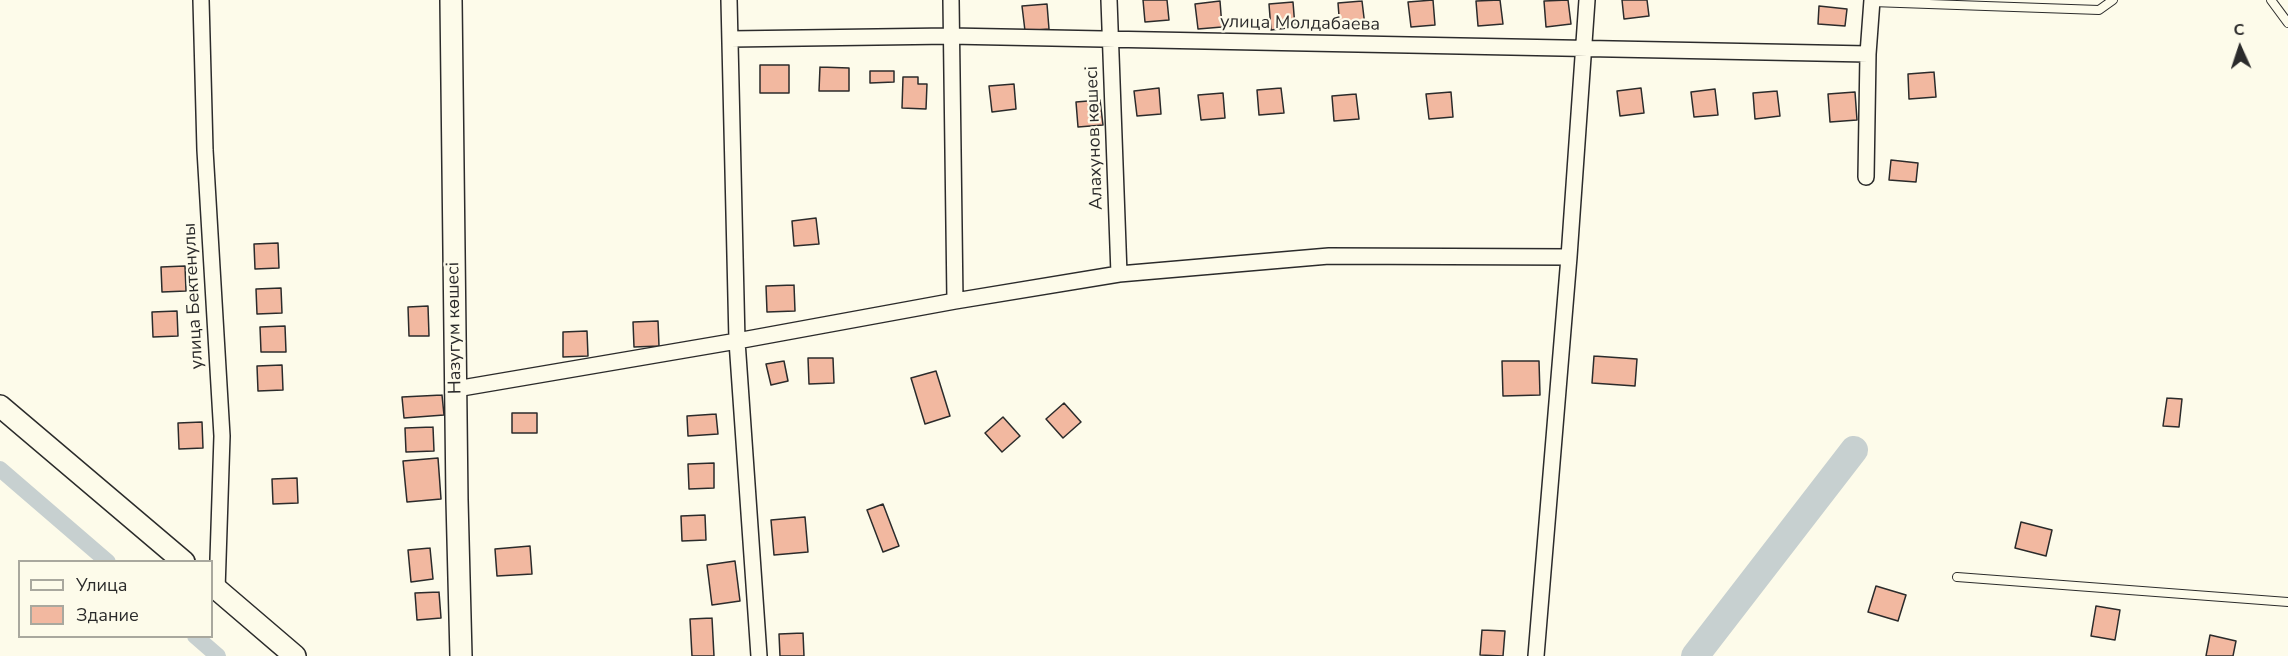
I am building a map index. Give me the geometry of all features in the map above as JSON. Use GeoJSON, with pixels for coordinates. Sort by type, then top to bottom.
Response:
{"type":"FeatureCollection","features":[{"type":"Feature","properties":{"kind":"street","name":"улица Бектенулы"},"geometry":{"type":"LineString","coordinates":[[201,0],[205,150],[222,435],[214,587]]}},
{"type":"Feature","properties":{"kind":"street","name":"Назугум көшесі"},"geometry":{"type":"LineString","coordinates":[[451,0],[461,656]]}},
{"type":"Feature","properties":{"kind":"street"},"geometry":{"type":"LineString","coordinates":[[729,0],[737,341],[759,656]]}},
{"type":"Feature","properties":{"kind":"street"},"geometry":{"type":"LineString","coordinates":[[951,0],[955,301]]}},
{"type":"Feature","properties":{"kind":"street","name":"Алахунов көшесі"},"geometry":{"type":"LineString","coordinates":[[1109,0],[1119,274]]}},
{"type":"Feature","properties":{"kind":"street"},"geometry":{"type":"LineString","coordinates":[[1536,656],[1569,257],[1587,0]]}},
{"type":"Feature","properties":{"kind":"street"},"geometry":{"type":"LineString","coordinates":[[1866,177],[1868,54],[1872,1]]}},
{"type":"Feature","properties":{"kind":"street","name":"улица Молдабаева"},"geometry":{"type":"LineString","coordinates":[[730,39],[950,36],[1868,54]]}},
{"type":"Feature","properties":{"kind":"street"},"geometry":{"type":"LineString","coordinates":[[456,389],[1119,274],[1329,256],[1569,257]]}},
{"type":"Feature","properties":{"kind":"street"},"geometry":{"type":"LineString","coordinates":[[0,406],[183,560]]}},
{"type":"Feature","properties":{"kind":"street"},"geometry":{"type":"LineString","coordinates":[[214,587],[295,656]]}},
{"type":"Feature","properties":{"kind":"lane"},"geometry":{"type":"LineString","coordinates":[[1872,1],[2099,10],[2113,0]]}},
{"type":"Feature","properties":{"kind":"lane"},"geometry":{"type":"LineString","coordinates":[[2271,0],[2288,23]]}},
{"type":"Feature","properties":{"kind":"lane"},"geometry":{"type":"LineString","coordinates":[[1957,577],[2288,602]]}},
{"type":"Feature","properties":{"kind":"building"},"geometry":{"type":"Polygon","coordinates":[[[1143,0],[1167,0],[1169,20],[1145,22],[1143,0]]]}},
{"type":"Feature","properties":{"kind":"building"},"geometry":{"type":"Polygon","coordinates":[[[1433,0],[1435,25],[1411,27],[1408,2],[1433,0]]]}},
{"type":"Feature","properties":{"kind":"building"},"geometry":{"type":"Polygon","coordinates":[[[1500,0],[1503,24],[1478,26],[1476,1],[1500,0]]]}},
{"type":"Feature","properties":{"kind":"building"},"geometry":{"type":"Polygon","coordinates":[[[1568,0],[1571,24],[1546,27],[1544,1],[1568,0]]]}},
{"type":"Feature","properties":{"kind":"building"},"geometry":{"type":"Polygon","coordinates":[[[1622,0],[1647,0],[1649,16],[1624,19],[1622,0]]]}},
{"type":"Feature","properties":{"kind":"building"},"geometry":{"type":"Polygon","coordinates":[[[1220,1],[1222,27],[1198,29],[1195,4],[1220,1]]]}},
{"type":"Feature","properties":{"kind":"building"},"geometry":{"type":"Polygon","coordinates":[[[1362,1],[1365,26],[1340,29],[1338,3],[1362,1]]]}},
{"type":"Feature","properties":{"kind":"building"},"geometry":{"type":"Polygon","coordinates":[[[1293,2],[1295,27],[1271,30],[1269,4],[1293,2]]]}},
{"type":"Feature","properties":{"kind":"building"},"geometry":{"type":"Polygon","coordinates":[[[1047,4],[1049,29],[1025,31],[1022,6],[1047,4]]]}},
{"type":"Feature","properties":{"kind":"building"},"geometry":{"type":"Polygon","coordinates":[[[1819,6],[1847,9],[1845,26],[1818,24],[1819,6]]]}},
{"type":"Feature","properties":{"kind":"building"},"geometry":{"type":"Polygon","coordinates":[[[760,65],[789,65],[789,93],[760,93],[760,65]]]}},
{"type":"Feature","properties":{"kind":"building"},"geometry":{"type":"Polygon","coordinates":[[[820,67],[849,68],[849,91],[819,91],[820,67]]]}},
{"type":"Feature","properties":{"kind":"building"},"geometry":{"type":"Polygon","coordinates":[[[870,71],[894,71],[894,82],[870,83],[870,71]]]}},
{"type":"Feature","properties":{"kind":"building"},"geometry":{"type":"Polygon","coordinates":[[[1934,72],[1936,97],[1909,99],[1908,74],[1934,72]]]}},
{"type":"Feature","properties":{"kind":"building"},"geometry":{"type":"Polygon","coordinates":[[[903,77],[918,77],[918,84],[927,84],[926,109],[902,108],[903,77]]]}},
{"type":"Feature","properties":{"kind":"building"},"geometry":{"type":"Polygon","coordinates":[[[1014,84],[1016,109],[992,112],[989,86],[1014,84]]]}},
{"type":"Feature","properties":{"kind":"building"},"geometry":{"type":"Polygon","coordinates":[[[1159,88],[1161,114],[1137,116],[1134,91],[1159,88]]]}},
{"type":"Feature","properties":{"kind":"building"},"geometry":{"type":"Polygon","coordinates":[[[1281,88],[1284,113],[1259,115],[1257,90],[1281,88]]]}},
{"type":"Feature","properties":{"kind":"building"},"geometry":{"type":"Polygon","coordinates":[[[1641,88],[1644,113],[1620,116],[1617,91],[1641,88]]]}},
{"type":"Feature","properties":{"kind":"building"},"geometry":{"type":"Polygon","coordinates":[[[1715,89],[1718,115],[1694,117],[1691,92],[1715,89]]]}},
{"type":"Feature","properties":{"kind":"building"},"geometry":{"type":"Polygon","coordinates":[[[1777,91],[1780,116],[1755,119],[1753,93],[1777,91]]]}},
{"type":"Feature","properties":{"kind":"building"},"geometry":{"type":"Polygon","coordinates":[[[1451,92],[1453,117],[1429,119],[1426,94],[1451,92]]]}},
{"type":"Feature","properties":{"kind":"building"},"geometry":{"type":"Polygon","coordinates":[[[1855,92],[1857,120],[1830,122],[1828,94],[1855,92]]]}},
{"type":"Feature","properties":{"kind":"building"},"geometry":{"type":"Polygon","coordinates":[[[1223,93],[1225,118],[1201,120],[1198,95],[1223,93]]]}},
{"type":"Feature","properties":{"kind":"building"},"geometry":{"type":"Polygon","coordinates":[[[1356,94],[1359,119],[1334,121],[1332,96],[1356,94]]]}},
{"type":"Feature","properties":{"kind":"building"},"geometry":{"type":"Polygon","coordinates":[[[1100,100],[1103,125],[1078,127],[1076,102],[1100,100]]]}},
{"type":"Feature","properties":{"kind":"building"},"geometry":{"type":"Polygon","coordinates":[[[1891,160],[1918,163],[1916,182],[1889,180],[1891,160]]]}},
{"type":"Feature","properties":{"kind":"building"},"geometry":{"type":"Polygon","coordinates":[[[816,218],[819,244],[794,246],[792,221],[816,218]]]}},
{"type":"Feature","properties":{"kind":"building"},"geometry":{"type":"Polygon","coordinates":[[[278,243],[279,268],[255,269],[254,244],[278,243]]]}},
{"type":"Feature","properties":{"kind":"building"},"geometry":{"type":"Polygon","coordinates":[[[185,266],[186,291],[162,292],[161,267],[185,266]]]}},
{"type":"Feature","properties":{"kind":"building"},"geometry":{"type":"Polygon","coordinates":[[[794,285],[795,311],[767,312],[766,286],[794,285]]]}},
{"type":"Feature","properties":{"kind":"building"},"geometry":{"type":"Polygon","coordinates":[[[281,288],[282,313],[257,314],[256,289],[281,288]]]}},
{"type":"Feature","properties":{"kind":"building"},"geometry":{"type":"Polygon","coordinates":[[[428,306],[429,336],[409,336],[408,307],[428,306]]]}},
{"type":"Feature","properties":{"kind":"building"},"geometry":{"type":"Polygon","coordinates":[[[177,311],[178,336],[153,337],[152,312],[177,311]]]}},
{"type":"Feature","properties":{"kind":"building"},"geometry":{"type":"Polygon","coordinates":[[[658,321],[659,346],[634,347],[633,322],[658,321]]]}},
{"type":"Feature","properties":{"kind":"building"},"geometry":{"type":"Polygon","coordinates":[[[285,326],[286,352],[261,352],[260,327],[285,326]]]}},
{"type":"Feature","properties":{"kind":"building"},"geometry":{"type":"Polygon","coordinates":[[[587,331],[588,356],[563,357],[563,332],[587,331]]]}},
{"type":"Feature","properties":{"kind":"building"},"geometry":{"type":"Polygon","coordinates":[[[1594,356],[1637,359],[1635,386],[1592,383],[1594,356]]]}},
{"type":"Feature","properties":{"kind":"building"},"geometry":{"type":"Polygon","coordinates":[[[808,358],[833,358],[834,383],[809,384],[808,358]]]}},
{"type":"Feature","properties":{"kind":"building"},"geometry":{"type":"Polygon","coordinates":[[[784,361],[788,381],[771,385],[766,364],[784,361]]]}},
{"type":"Feature","properties":{"kind":"building"},"geometry":{"type":"Polygon","coordinates":[[[1502,361],[1539,361],[1540,395],[1503,396],[1502,361]]]}},
{"type":"Feature","properties":{"kind":"building"},"geometry":{"type":"Polygon","coordinates":[[[282,365],[283,390],[258,391],[257,366],[282,365]]]}},
{"type":"Feature","properties":{"kind":"building"},"geometry":{"type":"Polygon","coordinates":[[[936,371],[950,416],[925,424],[911,378],[936,371]]]}},
{"type":"Feature","properties":{"kind":"building"},"geometry":{"type":"Polygon","coordinates":[[[442,395],[444,415],[404,418],[402,397],[442,395]]]}},
{"type":"Feature","properties":{"kind":"building"},"geometry":{"type":"Polygon","coordinates":[[[2167,398],[2182,399],[2179,427],[2163,426],[2167,398]]]}},
{"type":"Feature","properties":{"kind":"building"},"geometry":{"type":"Polygon","coordinates":[[[1064,403],[1081,422],[1063,438],[1046,419],[1064,403]]]}},
{"type":"Feature","properties":{"kind":"building"},"geometry":{"type":"Polygon","coordinates":[[[512,413],[537,413],[537,433],[512,433],[512,413]]]}},
{"type":"Feature","properties":{"kind":"building"},"geometry":{"type":"Polygon","coordinates":[[[716,414],[718,434],[688,436],[687,416],[716,414]]]}},
{"type":"Feature","properties":{"kind":"building"},"geometry":{"type":"Polygon","coordinates":[[[1003,417],[1020,436],[1002,452],[985,433],[1003,417]]]}},
{"type":"Feature","properties":{"kind":"building"},"geometry":{"type":"Polygon","coordinates":[[[202,422],[203,448],[179,449],[178,423],[202,422]]]}},
{"type":"Feature","properties":{"kind":"building"},"geometry":{"type":"Polygon","coordinates":[[[433,427],[434,451],[406,452],[405,428],[433,427]]]}},
{"type":"Feature","properties":{"kind":"building"},"geometry":{"type":"Polygon","coordinates":[[[438,458],[441,499],[407,502],[403,461],[438,458]]]}},
{"type":"Feature","properties":{"kind":"building"},"geometry":{"type":"Polygon","coordinates":[[[714,463],[714,488],[689,489],[688,464],[714,463]]]}},
{"type":"Feature","properties":{"kind":"building"},"geometry":{"type":"Polygon","coordinates":[[[297,478],[298,503],[273,504],[272,479],[297,478]]]}},
{"type":"Feature","properties":{"kind":"building"},"geometry":{"type":"Polygon","coordinates":[[[883,504],[899,546],[883,552],[867,510],[883,504]]]}},
{"type":"Feature","properties":{"kind":"building"},"geometry":{"type":"Polygon","coordinates":[[[705,515],[706,540],[682,541],[681,516],[705,515]]]}},
{"type":"Feature","properties":{"kind":"building"},"geometry":{"type":"Polygon","coordinates":[[[805,517],[808,552],[774,555],[771,520],[805,517]]]}},
{"type":"Feature","properties":{"kind":"building"},"geometry":{"type":"Polygon","coordinates":[[[2021,522],[2052,530],[2046,556],[2015,548],[2021,522]]]}},
{"type":"Feature","properties":{"kind":"building"},"geometry":{"type":"Polygon","coordinates":[[[530,546],[532,574],[497,576],[495,549],[530,546]]]}},
{"type":"Feature","properties":{"kind":"building"},"geometry":{"type":"Polygon","coordinates":[[[430,548],[433,579],[411,582],[408,550],[430,548]]]}},
{"type":"Feature","properties":{"kind":"building"},"geometry":{"type":"Polygon","coordinates":[[[735,561],[740,601],[712,605],[707,565],[735,561]]]}},
{"type":"Feature","properties":{"kind":"building"},"geometry":{"type":"Polygon","coordinates":[[[1876,586],[1906,595],[1898,621],[1868,612],[1876,586]]]}},
{"type":"Feature","properties":{"kind":"building"},"geometry":{"type":"Polygon","coordinates":[[[439,592],[441,618],[417,620],[415,593],[439,592]]]}},
{"type":"Feature","properties":{"kind":"building"},"geometry":{"type":"Polygon","coordinates":[[[2096,606],[2120,610],[2115,640],[2091,636],[2096,606]]]}},
{"type":"Feature","properties":{"kind":"building"},"geometry":{"type":"Polygon","coordinates":[[[712,618],[714,656],[692,656],[690,619],[712,618]]]}},
{"type":"Feature","properties":{"kind":"building"},"geometry":{"type":"Polygon","coordinates":[[[1482,630],[1505,631],[1503,656],[1480,655],[1482,630]]]}},
{"type":"Feature","properties":{"kind":"building"},"geometry":{"type":"Polygon","coordinates":[[[803,633],[804,656],[780,656],[779,634],[803,633]]]}},
{"type":"Feature","properties":{"kind":"building"},"geometry":{"type":"Polygon","coordinates":[[[2210,635],[2236,641],[2233,656],[2206,656],[2210,635]]]}},
{"type":"Feature","properties":{"kind":"waterway"},"geometry":{"type":"LineString","coordinates":[[1695,656],[1854,450]]}},
{"type":"Feature","properties":{"kind":"waterway"},"geometry":{"type":"LineString","coordinates":[[0,469],[106,560]]}},
{"type":"Feature","properties":{"kind":"waterway"},"geometry":{"type":"LineString","coordinates":[[197,638],[218,656]]}}]}
